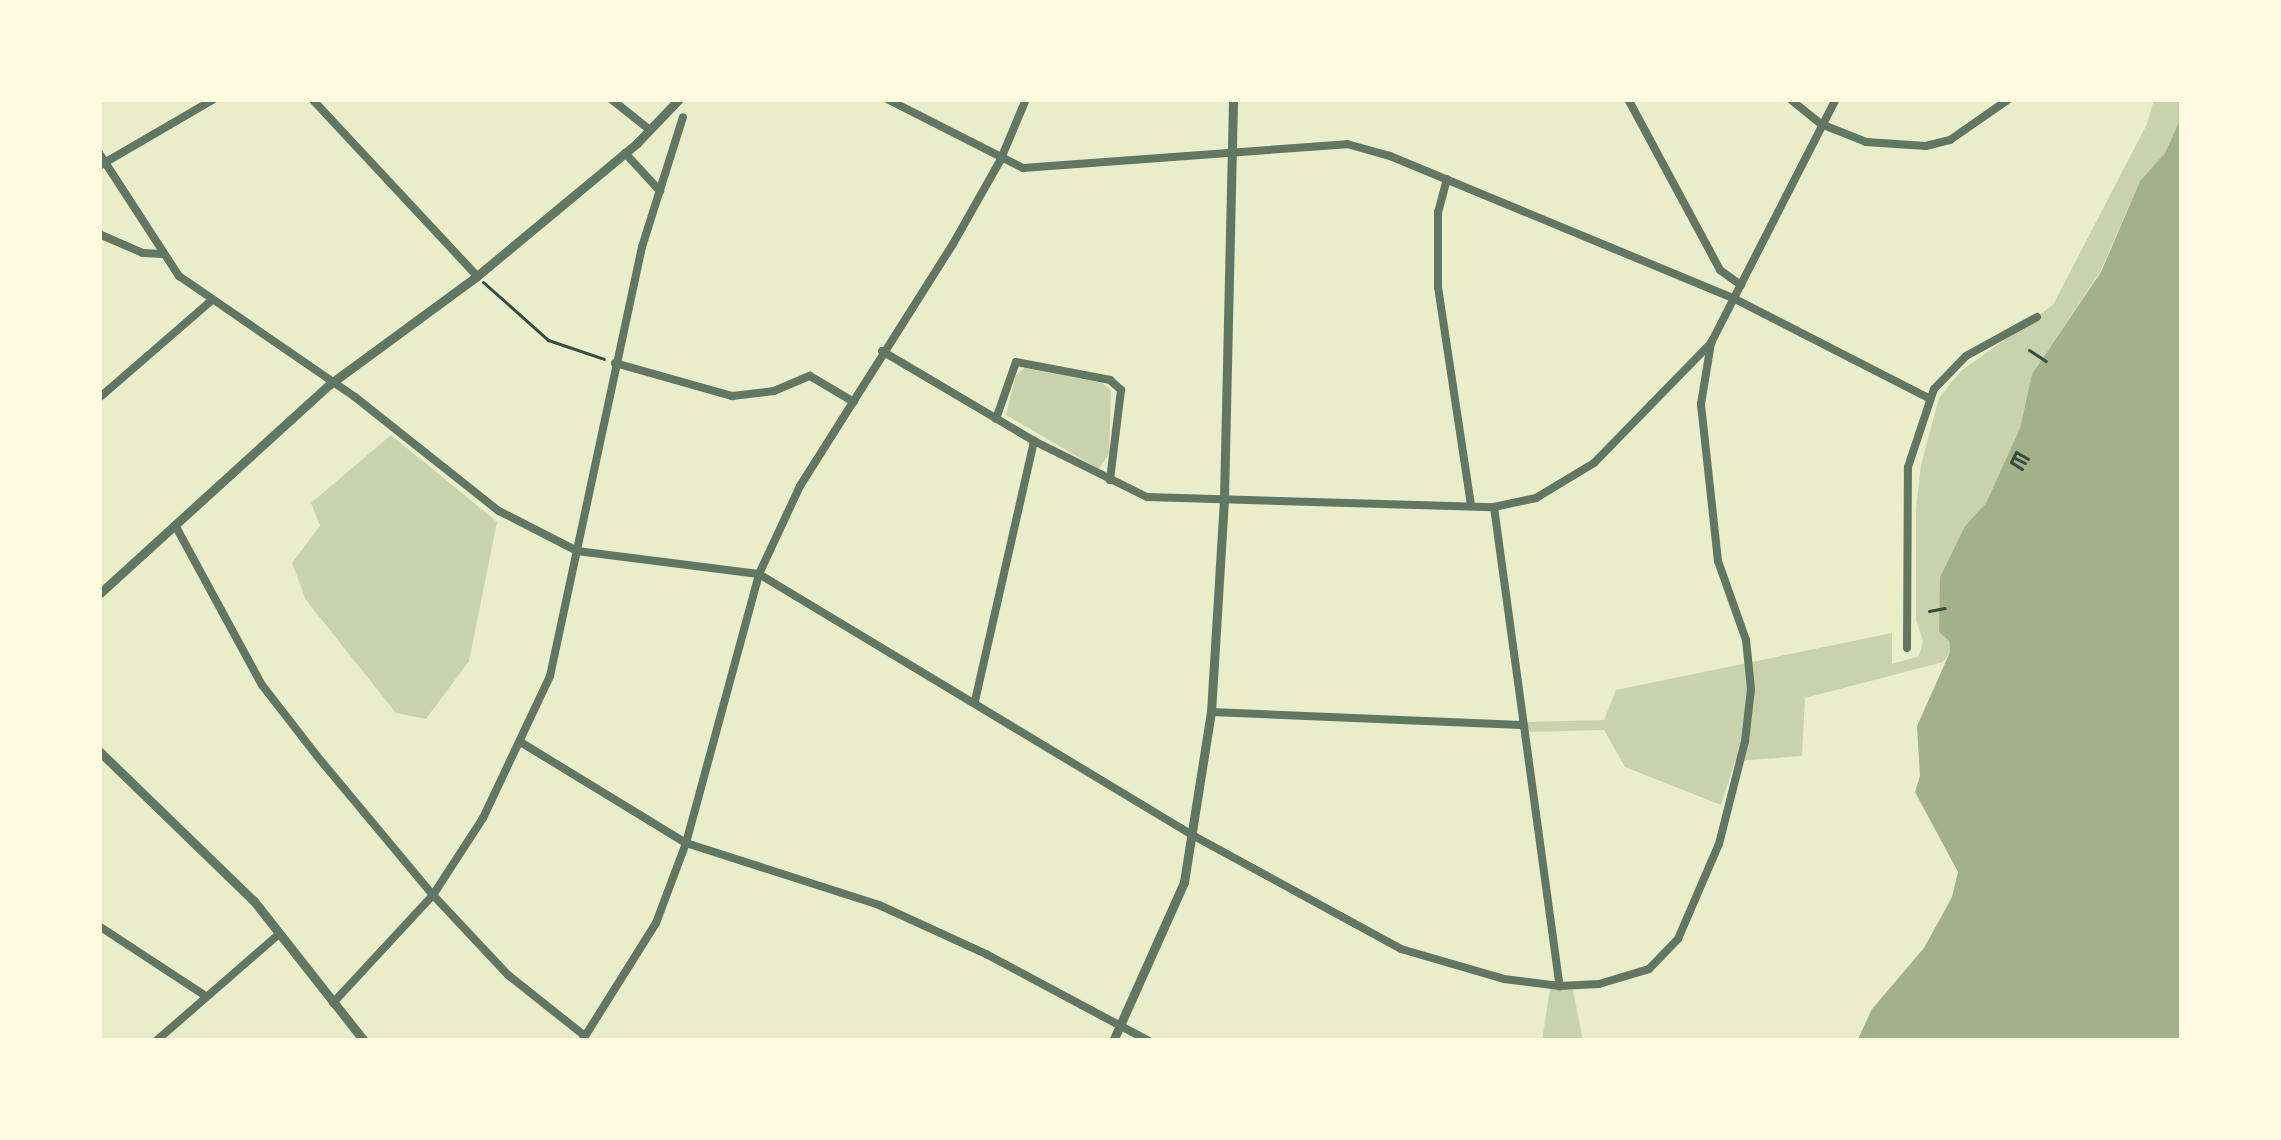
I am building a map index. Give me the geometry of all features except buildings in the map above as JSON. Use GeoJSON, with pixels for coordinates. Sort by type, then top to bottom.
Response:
{"type":"FeatureCollection","features":[{"type":"Feature","properties":{"kind":"street"},"geometry":{"type":"LineString","coordinates":[[214,99],[101,160],[163,254],[179,276],[499,511],[577,551],[759,574],[1194,836],[1401,950],[1504,979],[1560,986],[1599,984],[1649,969],[1678,939],[1719,844],[1745,741],[1751,688],[1746,640],[1718,561],[1701,404],[1711,344],[1836,99]]}},
{"type":"Feature","properties":{"kind":"street"},"geometry":{"type":"LineString","coordinates":[[312,99],[477,276]]}},
{"type":"Feature","properties":{"kind":"street"},"geometry":{"type":"LineString","coordinates":[[611,99],[650,130]]}},
{"type":"Feature","properties":{"kind":"street"},"geometry":{"type":"LineString","coordinates":[[99,594],[330,384],[477,276],[625,153],[680,99]]}},
{"type":"Feature","properties":{"kind":"street"},"geometry":{"type":"LineString","coordinates":[[887,99],[1000,161],[1023,168],[1347,144],[1447,179],[1735,299],[1930,399]]}},
{"type":"Feature","properties":{"kind":"street"},"geometry":{"type":"LineString","coordinates":[[175,525],[262,685],[433,895],[508,975],[583,1039],[656,923],[686,843],[759,574],[800,486],[1000,161],[1026,99]]}},
{"type":"Feature","properties":{"kind":"street"},"geometry":{"type":"LineString","coordinates":[[1113,1041],[1171,920],[1194,836],[1211,712],[1224,498],[1232,99]]}},
{"type":"Feature","properties":{"kind":"street"},"geometry":{"type":"LineString","coordinates":[[1628,99],[1720,270],[1741,286]]}},
{"type":"Feature","properties":{"kind":"street"},"geometry":{"type":"LineString","coordinates":[[1790,99],[1821,124],[1866,142],[1926,146],[1950,140],[2009,99]]}},
{"type":"Feature","properties":{"kind":"street"},"geometry":{"type":"LineString","coordinates":[[333,1003],[433,895],[483,818],[550,676],[615,363],[683,117]]}},
{"type":"Feature","properties":{"kind":"street"},"geometry":{"type":"LineString","coordinates":[[625,153],[660,191]]}},
{"type":"Feature","properties":{"kind":"street"},"geometry":{"type":"LineString","coordinates":[[1447,179],[1438,212],[1438,286],[1472,506]]}},
{"type":"Feature","properties":{"kind":"street"},"geometry":{"type":"LineString","coordinates":[[99,234],[142,253],[163,254]]}},
{"type":"Feature","properties":{"kind":"street"},"geometry":{"type":"LineString","coordinates":[[99,398],[212,300]]}},
{"type":"Feature","properties":{"kind":"street"},"geometry":{"type":"LineString","coordinates":[[1907,648],[1908,467],[1930,399],[1966,356],[2036,317]]}},
{"type":"Feature","properties":{"kind":"street"},"geometry":{"type":"LineString","coordinates":[[882,351],[1034,441],[1147,497],[1495,506],[1537,497],[1594,463],[1711,344]]}},
{"type":"Feature","properties":{"kind":"street"},"geometry":{"type":"LineString","coordinates":[[997,419],[1016,362],[1110,380],[1121,390],[1111,480]]}},
{"type":"Feature","properties":{"kind":"street"},"geometry":{"type":"LineString","coordinates":[[615,363],[732,396],[774,391],[810,376],[854,402]]}},
{"type":"Feature","properties":{"kind":"street"},"geometry":{"type":"LineString","coordinates":[[975,701],[1034,441]]}},
{"type":"Feature","properties":{"kind":"street"},"geometry":{"type":"LineString","coordinates":[[1495,506],[1521,725],[1560,986]]}},
{"type":"Feature","properties":{"kind":"street"},"geometry":{"type":"LineString","coordinates":[[1211,712],[1521,725]]}},
{"type":"Feature","properties":{"kind":"street"},"geometry":{"type":"LineString","coordinates":[[522,743],[686,843],[879,905],[1149,1041]]}},
{"type":"Feature","properties":{"kind":"street"},"geometry":{"type":"LineString","coordinates":[[99,751],[254,901],[364,1041]]}},
{"type":"Feature","properties":{"kind":"street"},"geometry":{"type":"LineString","coordinates":[[99,926],[204,995]]}},
{"type":"Feature","properties":{"kind":"street"},"geometry":{"type":"LineString","coordinates":[[156,1041],[277,936]]}},
{"type":"Feature","properties":{"kind":"path"},"geometry":{"type":"LineString","coordinates":[[477,276],[548,340],[615,363]]}},
{"type":"Feature","properties":{"kind":"path"},"geometry":{"type":"LineString","coordinates":[[2029,350],[2046,361]]}},
{"type":"Feature","properties":{"kind":"path"},"geometry":{"type":"LineString","coordinates":[[2014,457],[2025,464]]}},
{"type":"Feature","properties":{"kind":"path"},"geometry":{"type":"LineString","coordinates":[[1929,611],[1945,608]]}},
{"type":"Feature","properties":{"kind":"shaded area"},"geometry":{"type":"Polygon","coordinates":[[[2154,99],[2182,99],[2182,115],[2165,153],[2140,181],[2100,272],[2032,374],[2020,428],[1986,503],[1965,526],[1940,577],[1950,652],[1943,662],[1805,698],[1802,756],[1735,761],[1721,805],[1625,767],[1604,730],[1528,732],[1527,722],[1604,720],[1616,690],[1892,633],[1892,664],[1919,656],[1923,641],[1916,620],[1916,509],[1921,465],[1939,398],[1961,371],[2053,305],[2147,124],[2154,99]]]}},
{"type":"Feature","properties":{"kind":"shaded area"},"geometry":{"type":"Polygon","coordinates":[[[2182,115],[2182,1041],[1857,1041],[1872,1009],[1924,948],[1952,897],[1958,872],[1915,792],[1920,776],[1917,726],[1950,652],[1949,641],[1939,632],[1940,577],[1965,526],[1986,503],[2020,428],[2032,374],[2101,272],[2140,181],[2165,153],[2182,115]]]}},
{"type":"Feature","properties":{"kind":"shaded area"},"geometry":{"type":"Polygon","coordinates":[[[1025,368],[1102,383],[1111,390],[1109,454],[1099,469],[1006,415],[1016,375],[1025,368]]]}},
{"type":"Feature","properties":{"kind":"shaded area"},"geometry":{"type":"Polygon","coordinates":[[[391,435],[497,522],[469,661],[426,719],[396,713],[306,600],[292,563],[320,526],[311,503],[391,435]]]}},
{"type":"Feature","properties":{"kind":"shaded area"},"geometry":{"type":"Polygon","coordinates":[[[1550,989],[1573,990],[1583,1041],[1542,1041],[1550,989]]]}}]}
